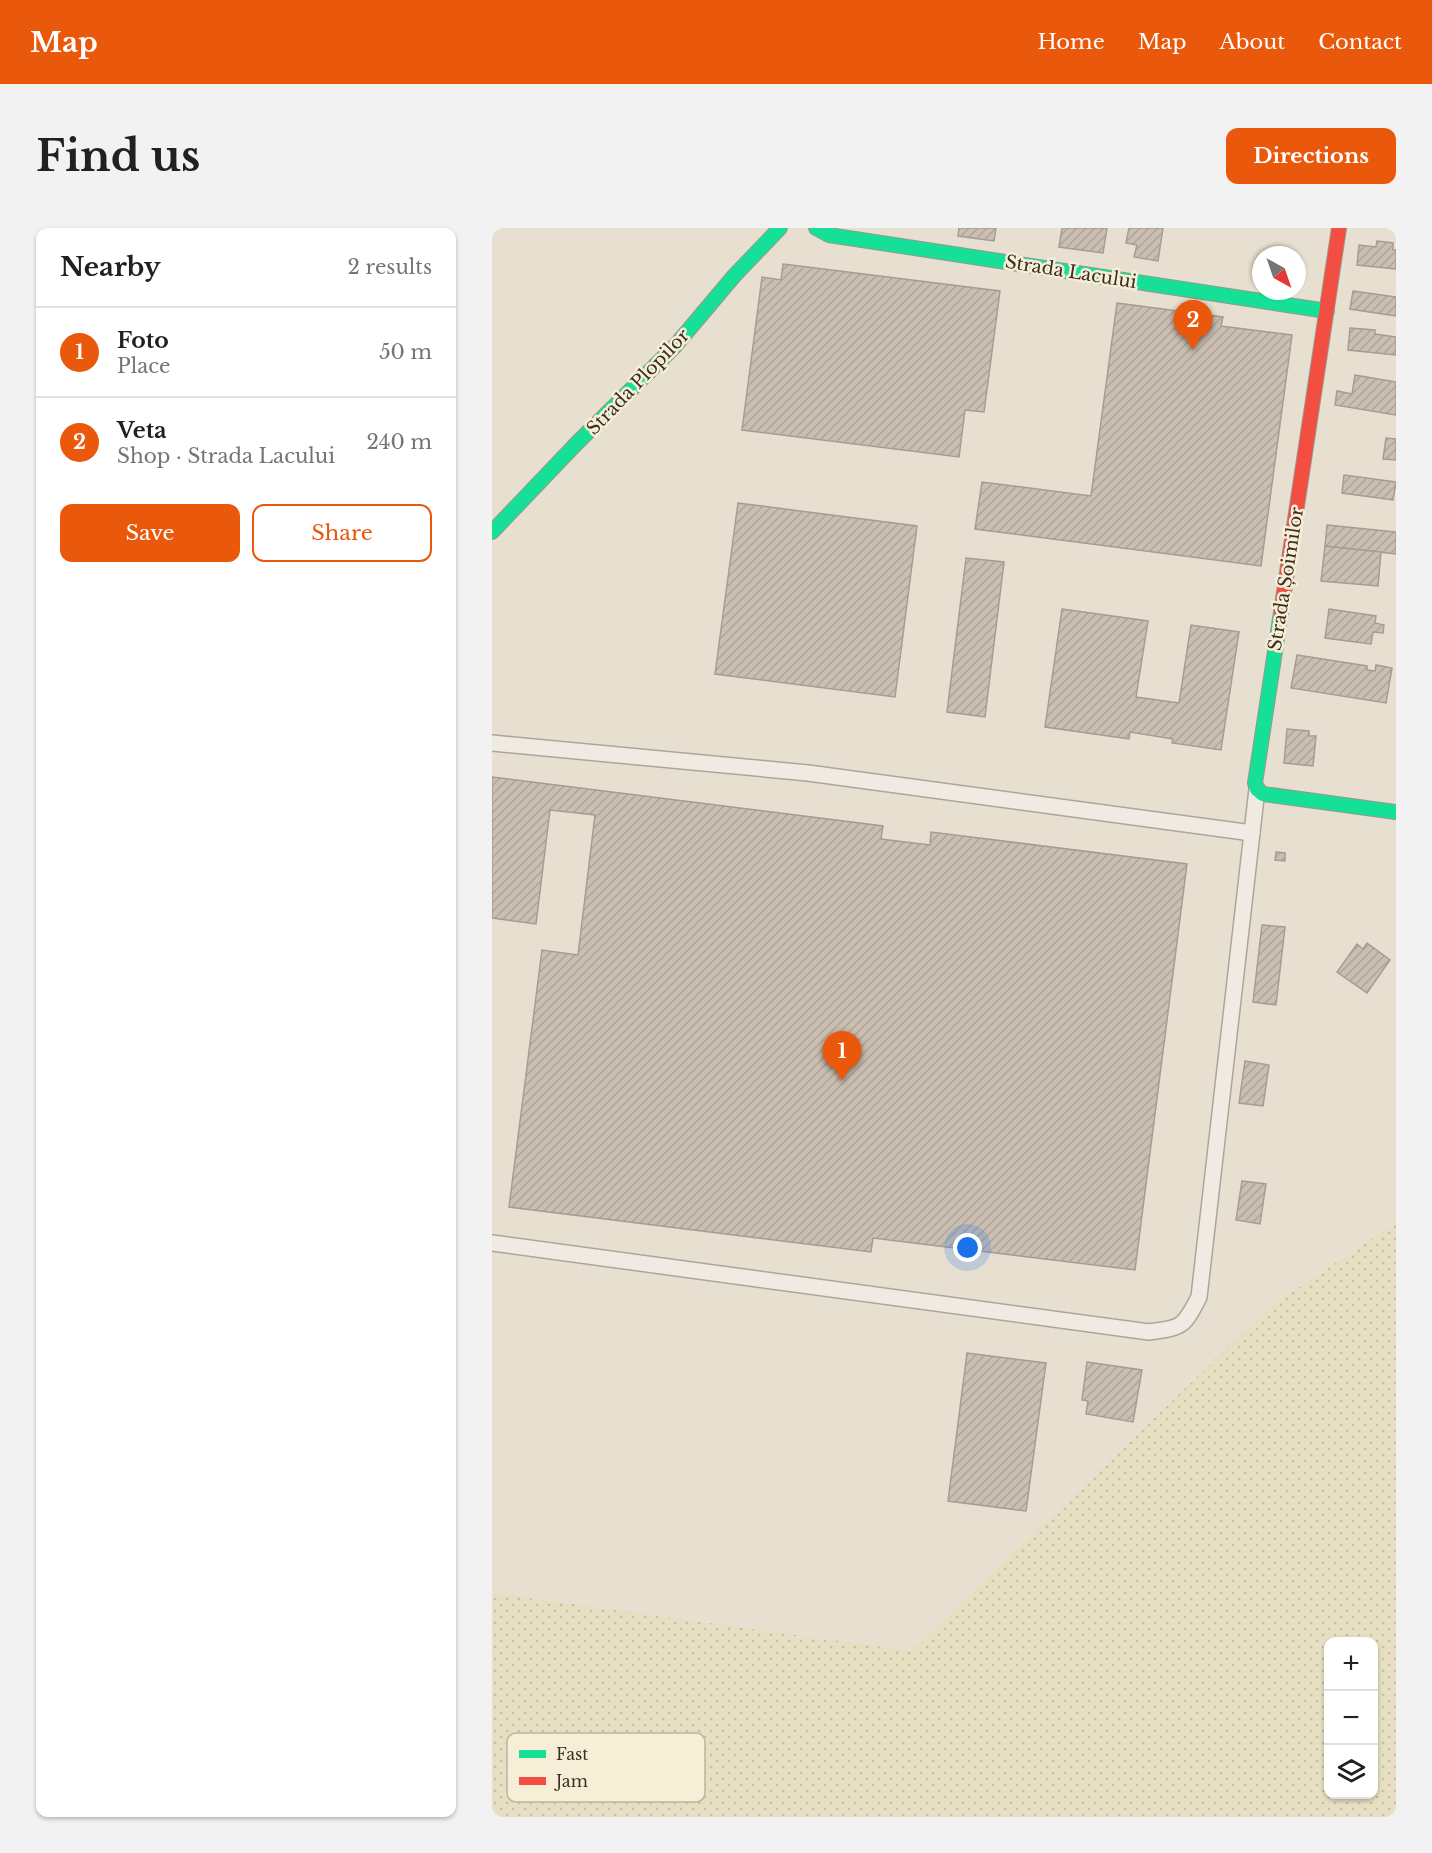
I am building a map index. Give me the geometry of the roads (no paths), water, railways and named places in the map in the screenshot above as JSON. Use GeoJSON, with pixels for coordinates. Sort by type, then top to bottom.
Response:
{"type":"FeatureCollection","features":[{"type":"Feature","properties":{"kind":"street","name":"Strada Plopilor"},"geometry":{"type":"LineString","coordinates":[[492,532],[576,444],[675,346],[734,276],[780,228]]}},
{"type":"Feature","properties":{"kind":"street","name":"Strada Lacului"},"geometry":{"type":"LineString","coordinates":[[816,228],[829,235],[1327,310]]}},
{"type":"Feature","properties":{"kind":"street","name":"Strada Șoimilor"},"geometry":{"type":"LineString","coordinates":[[1257,789],[1255,783],[1339,228]]}},
{"type":"Feature","properties":{"kind":"street"},"geometry":{"type":"LineString","coordinates":[[1257,789],[1263,794],[1396,812]]}},
{"type":"Feature","properties":{"kind":"lane"},"geometry":{"type":"LineString","coordinates":[[492,743],[808,774],[1252,833]]}},
{"type":"Feature","properties":{"kind":"lane"},"geometry":{"type":"LineString","coordinates":[[492,1243],[1149,1332],[1171,1329],[1186,1322],[1199,1297],[1257,789]]}},
{"type":"Feature","properties":{"kind":"place","name":"Veta"},"geometry":{"type":"Point","coordinates":[1193,350]}},
{"type":"Feature","properties":{"kind":"place","name":"Foto"},"geometry":{"type":"Point","coordinates":[842,1081]}}]}
